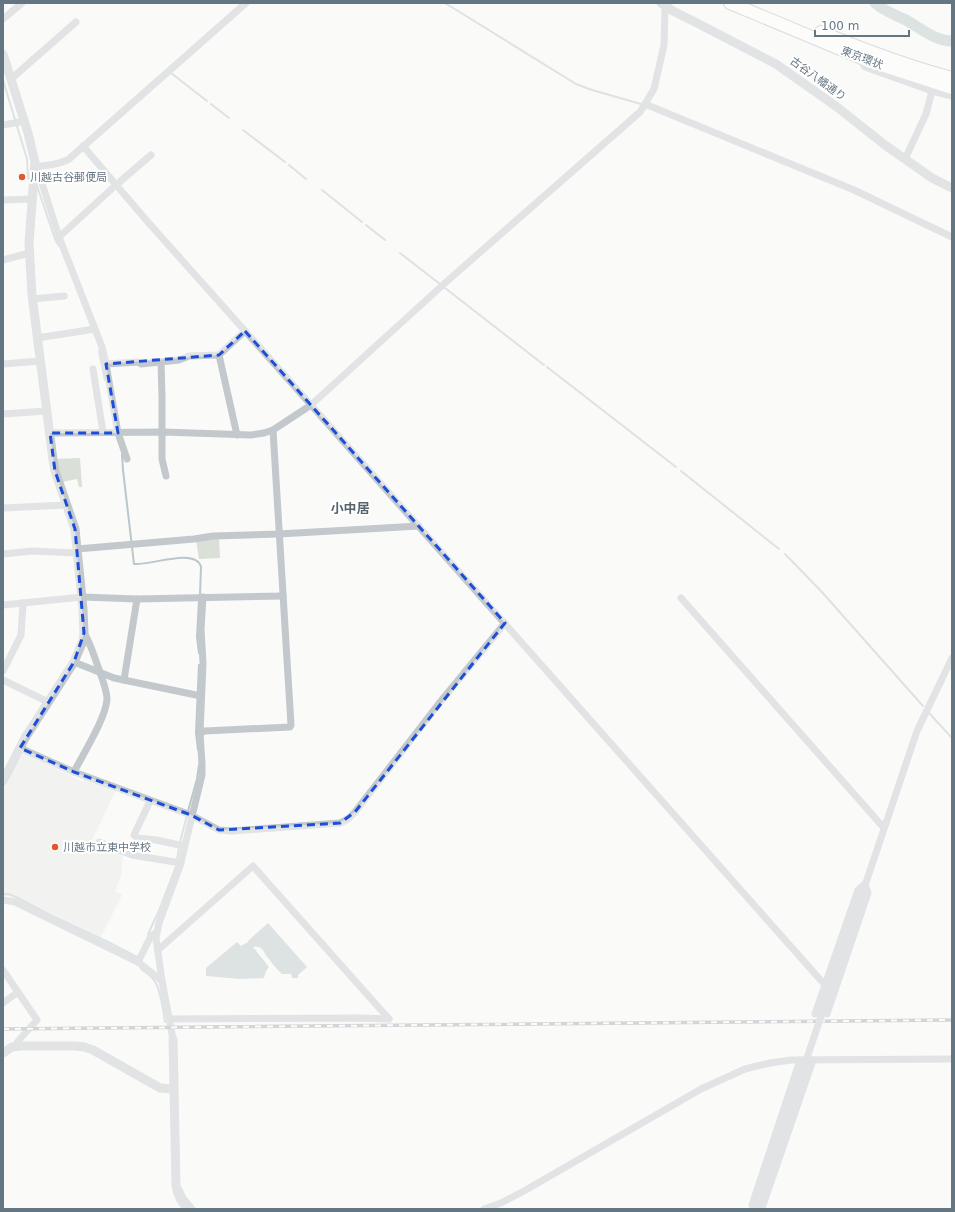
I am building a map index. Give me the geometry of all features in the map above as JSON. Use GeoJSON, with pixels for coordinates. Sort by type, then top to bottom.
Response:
{"type":"FeatureCollection","features":[{"type":"Feature","properties":{"kind":"highway","name":"東京環状"},"geometry":{"type":"LineString","coordinates":[[730,3],[862,58],[952,88]]}},
{"type":"Feature","properties":{"kind":"highway","name":"東京環状"},"geometry":{"type":"LineString","coordinates":[[749,3],[852,45],[929,81],[952,78]]}},
{"type":"Feature","properties":{"kind":"street"},"geometry":{"type":"LineString","coordinates":[[3,19],[22,3]]}},
{"type":"Feature","properties":{"kind":"street"},"geometry":{"type":"LineString","coordinates":[[35,170],[65,162],[246,3]]}},
{"type":"Feature","properties":{"kind":"street"},"geometry":{"type":"LineString","coordinates":[[50,433],[163,432],[237,436],[251,435],[273,430],[311,405],[451,278],[640,112],[654,89],[664,45],[663,4]]}},
{"type":"Feature","properties":{"kind":"street","name":"古谷八幡通り"},"geometry":{"type":"LineString","coordinates":[[663,4],[776,64],[837,107],[885,145],[932,178],[952,188]]}},
{"type":"Feature","properties":{"kind":"street"},"geometry":{"type":"LineString","coordinates":[[11,79],[76,22]]}},
{"type":"Feature","properties":{"kind":"street"},"geometry":{"type":"LineString","coordinates":[[3,54],[28,133],[35,170],[29,243],[32,299],[55,471],[74,529],[82,597],[84,633],[81,646],[74,662],[20,748],[3,781]]}},
{"type":"Feature","properties":{"kind":"street"},"geometry":{"type":"LineString","coordinates":[[905,159],[926,114],[929,81],[952,96]]}},
{"type":"Feature","properties":{"kind":"street"},"geometry":{"type":"LineString","coordinates":[[645,104],[854,190],[952,237]]}},
{"type":"Feature","properties":{"kind":"street"},"geometry":{"type":"LineString","coordinates":[[3,125],[24,121]]}},
{"type":"Feature","properties":{"kind":"street"},"geometry":{"type":"LineString","coordinates":[[83,146],[147,221],[825,985]]}},
{"type":"Feature","properties":{"kind":"street"},"geometry":{"type":"LineString","coordinates":[[59,237],[151,155]]}},
{"type":"Feature","properties":{"kind":"street"},"geometry":{"type":"LineString","coordinates":[[35,170],[40,177],[59,237],[102,347],[118,433],[128,459]]}},
{"type":"Feature","properties":{"kind":"street"},"geometry":{"type":"LineString","coordinates":[[3,200],[33,199]]}},
{"type":"Feature","properties":{"kind":"street"},"geometry":{"type":"LineString","coordinates":[[3,260],[29,253]]}},
{"type":"Feature","properties":{"kind":"street"},"geometry":{"type":"LineString","coordinates":[[32,299],[64,296]]}},
{"type":"Feature","properties":{"kind":"street"},"geometry":{"type":"LineString","coordinates":[[37,338],[95,328]]}},
{"type":"Feature","properties":{"kind":"street"},"geometry":{"type":"LineString","coordinates":[[106,364],[139,362],[141,364],[179,360],[188,356],[219,355],[245,331]]}},
{"type":"Feature","properties":{"kind":"street"},"geometry":{"type":"LineString","coordinates":[[219,355],[237,436]]}},
{"type":"Feature","properties":{"kind":"street"},"geometry":{"type":"LineString","coordinates":[[3,364],[40,362]]}},
{"type":"Feature","properties":{"kind":"street"},"geometry":{"type":"LineString","coordinates":[[161,362],[163,432],[162,459],[166,476]]}},
{"type":"Feature","properties":{"kind":"street"},"geometry":{"type":"LineString","coordinates":[[92,369],[103,432]]}},
{"type":"Feature","properties":{"kind":"street"},"geometry":{"type":"LineString","coordinates":[[3,414],[47,411]]}},
{"type":"Feature","properties":{"kind":"street"},"geometry":{"type":"LineString","coordinates":[[200,733],[205,731],[291,726],[273,430]]}},
{"type":"Feature","properties":{"kind":"street"},"geometry":{"type":"LineString","coordinates":[[3,508],[67,505]]}},
{"type":"Feature","properties":{"kind":"street"},"geometry":{"type":"LineString","coordinates":[[3,554],[32,551],[77,551],[213,536],[279,534],[418,526]]}},
{"type":"Feature","properties":{"kind":"street"},"geometry":{"type":"LineString","coordinates":[[3,605],[82,597],[137,599],[283,596]]}},
{"type":"Feature","properties":{"kind":"street"},"geometry":{"type":"LineString","coordinates":[[188,1209],[178,1195],[176,1184],[173,1039],[162,981],[157,932],[181,862],[191,815],[202,775],[200,733],[203,663],[201,629],[203,597]]}},
{"type":"Feature","properties":{"kind":"street"},"geometry":{"type":"LineString","coordinates":[[681,598],[884,828]]}},
{"type":"Feature","properties":{"kind":"street"},"geometry":{"type":"LineString","coordinates":[[124,680],[137,599]]}},
{"type":"Feature","properties":{"kind":"street"},"geometry":{"type":"LineString","coordinates":[[3,672],[21,635],[23,603]]}},
{"type":"Feature","properties":{"kind":"street"},"geometry":{"type":"LineString","coordinates":[[20,748],[74,772],[191,815],[219,830],[232,831],[340,823],[355,812],[442,700],[505,623]]}},
{"type":"Feature","properties":{"kind":"street"},"geometry":{"type":"LineString","coordinates":[[74,772],[98,727],[107,699],[100,672],[88,639],[84,633]]}},
{"type":"Feature","properties":{"kind":"street"},"geometry":{"type":"LineString","coordinates":[[755,1209],[919,725],[952,658]]}},
{"type":"Feature","properties":{"kind":"street"},"geometry":{"type":"LineString","coordinates":[[74,662],[114,678],[201,696]]}},
{"type":"Feature","properties":{"kind":"street"},"geometry":{"type":"LineString","coordinates":[[3,680],[48,702]]}},
{"type":"Feature","properties":{"kind":"street"},"geometry":{"type":"LineString","coordinates":[[150,801],[134,835],[137,838],[156,840],[184,846]]}},
{"type":"Feature","properties":{"kind":"street"},"geometry":{"type":"LineString","coordinates":[[99,842],[132,854],[181,862]]}},
{"type":"Feature","properties":{"kind":"street"},"geometry":{"type":"LineString","coordinates":[[158,950],[253,866],[389,1019],[170,1019]]}},
{"type":"Feature","properties":{"kind":"street"},"geometry":{"type":"LineString","coordinates":[[815,1014],[858,890],[865,884]]}},
{"type":"Feature","properties":{"kind":"street"},"geometry":{"type":"LineString","coordinates":[[827,1014],[868,894],[865,884]]}},
{"type":"Feature","properties":{"kind":"street"},"geometry":{"type":"LineString","coordinates":[[3,900],[15,902],[138,962],[162,981]]}},
{"type":"Feature","properties":{"kind":"street"},"geometry":{"type":"LineString","coordinates":[[138,962],[151,936],[157,932]]}},
{"type":"Feature","properties":{"kind":"street"},"geometry":{"type":"LineString","coordinates":[[3,970],[38,1020],[15,1046]]}},
{"type":"Feature","properties":{"kind":"street"},"geometry":{"type":"LineString","coordinates":[[3,1003],[18,992]]}},
{"type":"Feature","properties":{"kind":"street"},"geometry":{"type":"LineString","coordinates":[[3,1052],[15,1046],[84,1047],[93,1050],[160,1088],[173,1089]]}},
{"type":"Feature","properties":{"kind":"street"},"geometry":{"type":"LineString","coordinates":[[484,1209],[501,1203],[524,1191],[701,1089],[746,1069],[770,1062],[800,1060],[952,1059]]}},
{"type":"Feature","properties":{"kind":"street"},"geometry":{"type":"LineString","coordinates":[[755,1209],[752,1204],[800,1060]]}},
{"type":"Feature","properties":{"kind":"street"},"geometry":{"type":"LineString","coordinates":[[761,1209],[813,1060]]}},
{"type":"Feature","properties":{"kind":"highlighted area"},"geometry":{"type":"Polygon","coordinates":[[[245,331],[505,623],[355,812],[340,823],[219,830],[191,815],[74,772],[20,748],[74,662],[84,633],[75,529],[55,471],[50,433],[118,433],[106,364],[219,355],[245,331]]]}},
{"type":"Feature","properties":{"kind":"shaded area"},"geometry":{"type":"Polygon","coordinates":[[[80,458],[82,487],[79,487],[77,479],[62,482],[56,459],[80,458]]]}},
{"type":"Feature","properties":{"kind":"shaded area"},"geometry":{"type":"Polygon","coordinates":[[[219,537],[220,558],[199,559],[196,540],[219,537]]]}},
{"type":"Feature","properties":{"kind":"shaded area","name":"川越市立東中学校"},"geometry":{"type":"Polygon","coordinates":[[[25,753],[83,782],[85,779],[116,790],[92,840],[123,853],[121,876],[115,891],[122,895],[100,939],[9,896],[3,896],[3,789],[20,755],[25,753]]]}},
{"type":"Feature","properties":{"kind":"shaded area"},"geometry":{"type":"Polygon","coordinates":[[[268,923],[307,967],[298,975],[298,978],[292,978],[291,974],[282,974],[259,947],[253,947],[269,967],[264,978],[241,979],[206,976],[206,968],[237,942],[241,946],[248,942],[268,923]]]}},
{"type":"Feature","properties":{"kind":"waterway"},"geometry":{"type":"LineString","coordinates":[[445,3],[576,84],[641,104]]}},
{"type":"Feature","properties":{"kind":"waterway"},"geometry":{"type":"LineString","coordinates":[[875,3],[886,11],[906,20],[940,39],[952,41]]}},
{"type":"Feature","properties":{"kind":"waterway"},"geometry":{"type":"LineString","coordinates":[[171,73],[207,101]]}},
{"type":"Feature","properties":{"kind":"waterway"},"geometry":{"type":"LineString","coordinates":[[3,80],[27,159],[28,178],[30,180]]}},
{"type":"Feature","properties":{"kind":"waterway"},"geometry":{"type":"LineString","coordinates":[[211,104],[229,118]]}},
{"type":"Feature","properties":{"kind":"waterway"},"geometry":{"type":"LineString","coordinates":[[243,130],[285,162]]}},
{"type":"Feature","properties":{"kind":"waterway"},"geometry":{"type":"LineString","coordinates":[[289,165],[306,179]]}},
{"type":"Feature","properties":{"kind":"waterway"},"geometry":{"type":"LineString","coordinates":[[37,186],[55,239],[59,246]]}},
{"type":"Feature","properties":{"kind":"waterway"},"geometry":{"type":"LineString","coordinates":[[322,190],[362,222]]}},
{"type":"Feature","properties":{"kind":"waterway"},"geometry":{"type":"LineString","coordinates":[[366,225],[385,240]]}},
{"type":"Feature","properties":{"kind":"waterway"},"geometry":{"type":"LineString","coordinates":[[400,253],[440,284]]}},
{"type":"Feature","properties":{"kind":"waterway"},"geometry":{"type":"LineString","coordinates":[[445,288],[544,365]]}},
{"type":"Feature","properties":{"kind":"waterway"},"geometry":{"type":"LineString","coordinates":[[99,351],[105,380]]}},
{"type":"Feature","properties":{"kind":"waterway"},"geometry":{"type":"LineString","coordinates":[[547,367],[676,467]]}},
{"type":"Feature","properties":{"kind":"waterway"},"geometry":{"type":"LineString","coordinates":[[122,454],[134,564],[191,558],[197,561],[201,567],[200,595]]}},
{"type":"Feature","properties":{"kind":"waterway"},"geometry":{"type":"LineString","coordinates":[[681,471],[779,549]]}},
{"type":"Feature","properties":{"kind":"waterway"},"geometry":{"type":"LineString","coordinates":[[785,554],[821,591],[923,706]]}},
{"type":"Feature","properties":{"kind":"waterway"},"geometry":{"type":"LineString","coordinates":[[199,601],[197,637],[199,653]]}},
{"type":"Feature","properties":{"kind":"waterway"},"geometry":{"type":"LineString","coordinates":[[198,750],[196,733],[199,665]]}},
{"type":"Feature","properties":{"kind":"waterway"},"geometry":{"type":"LineString","coordinates":[[929,713],[952,738]]}},
{"type":"Feature","properties":{"kind":"waterway"},"geometry":{"type":"LineString","coordinates":[[188,811],[197,779],[199,765]]}},
{"type":"Feature","properties":{"kind":"waterway"},"geometry":{"type":"LineString","coordinates":[[177,860],[187,815]]}},
{"type":"Feature","properties":{"kind":"waterway"},"geometry":{"type":"LineString","coordinates":[[148,934],[158,913],[177,864]]}},
{"type":"Feature","properties":{"kind":"waterway"},"geometry":{"type":"LineString","coordinates":[[3,894],[9,894],[16,897],[137,957]]}},
{"type":"Feature","properties":{"kind":"waterway"},"geometry":{"type":"LineString","coordinates":[[141,969],[156,983],[161,999],[165,1022]]}},
{"type":"Feature","properties":{"kind":"waterway"},"geometry":{"type":"LineString","coordinates":[[181,1188],[185,1197],[195,1209]]}},
{"type":"Feature","properties":{"kind":"railway"},"geometry":{"type":"LineString","coordinates":[[3,1029],[952,1020]]}},
{"type":"Feature","properties":{"kind":"place","name":"川越古谷郵便局"},"geometry":{"type":"Point","coordinates":[22,177]}},
{"type":"Feature","properties":{"kind":"place","name":"川越市立東中学校"},"geometry":{"type":"Point","coordinates":[55,847]}},
{"type":"Feature","properties":{"kind":"district","name":"小中居"},"geometry":{"type":"Point","coordinates":[350,508]}}]}
